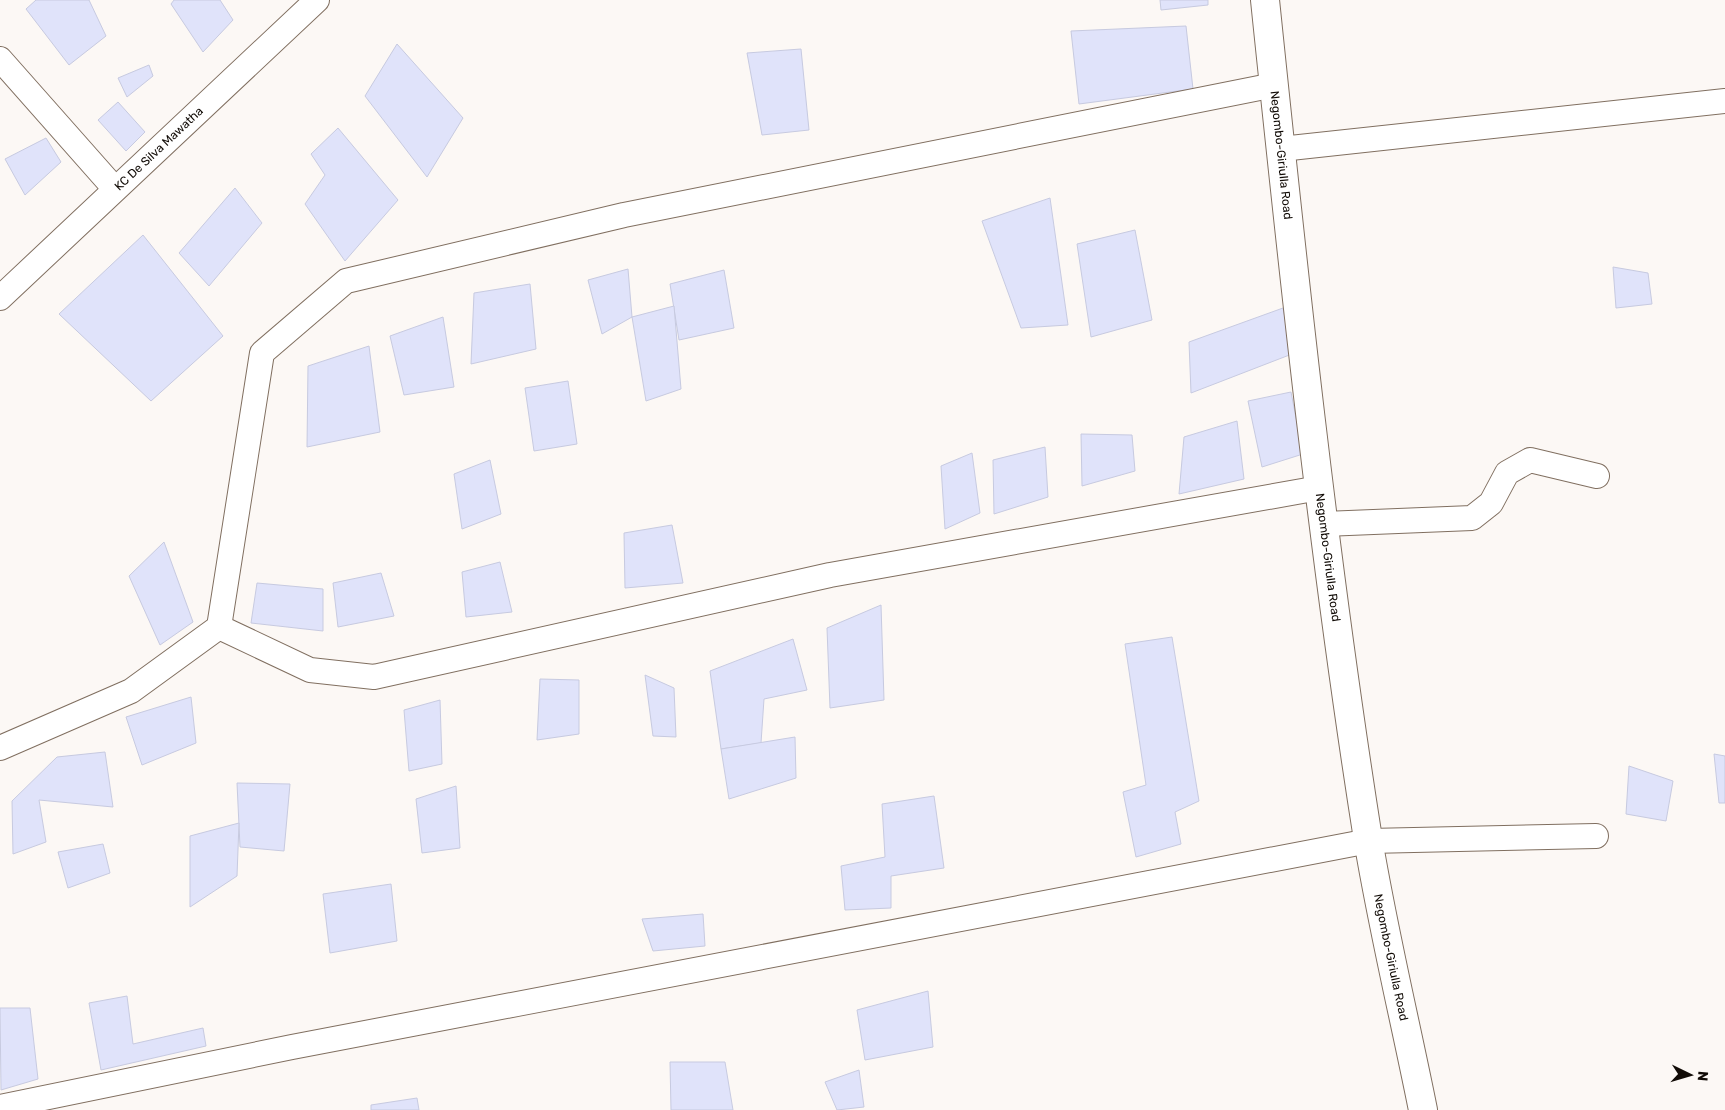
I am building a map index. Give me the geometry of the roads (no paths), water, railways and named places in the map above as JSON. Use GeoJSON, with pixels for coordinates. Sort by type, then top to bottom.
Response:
{"type":"FeatureCollection","features":[{"type":"Feature","properties":{"kind":"main road","name":"Negombo-Giriulla Road"},"geometry":{"type":"LineString","coordinates":[[1265,0],[1294,279],[1319,488],[1369,841],[1423,1110]]}},
{"type":"Feature","properties":{"kind":"street","name":"KC De Silva Mawatha"},"geometry":{"type":"LineString","coordinates":[[0,298],[317,0]]}},
{"type":"Feature","properties":{"kind":"street"},"geometry":{"type":"LineString","coordinates":[[0,59],[115,189]]}},
{"type":"Feature","properties":{"kind":"street"},"geometry":{"type":"LineString","coordinates":[[0,748],[131,691],[219,627],[262,353],[346,281],[624,214],[1274,85]]}},
{"type":"Feature","properties":{"kind":"street"},"geometry":{"type":"LineString","coordinates":[[1281,149],[1725,101]]}},
{"type":"Feature","properties":{"kind":"street"},"geometry":{"type":"LineString","coordinates":[[1324,524],[1472,518],[1491,503],[1507,473],[1530,460],[1597,476]]}},
{"type":"Feature","properties":{"kind":"street"},"geometry":{"type":"LineString","coordinates":[[219,627],[310,670],[374,677],[830,575],[1319,488]]}},
{"type":"Feature","properties":{"kind":"street"},"geometry":{"type":"LineString","coordinates":[[0,1107],[292,1047],[1369,841],[1596,836]]}}]}
